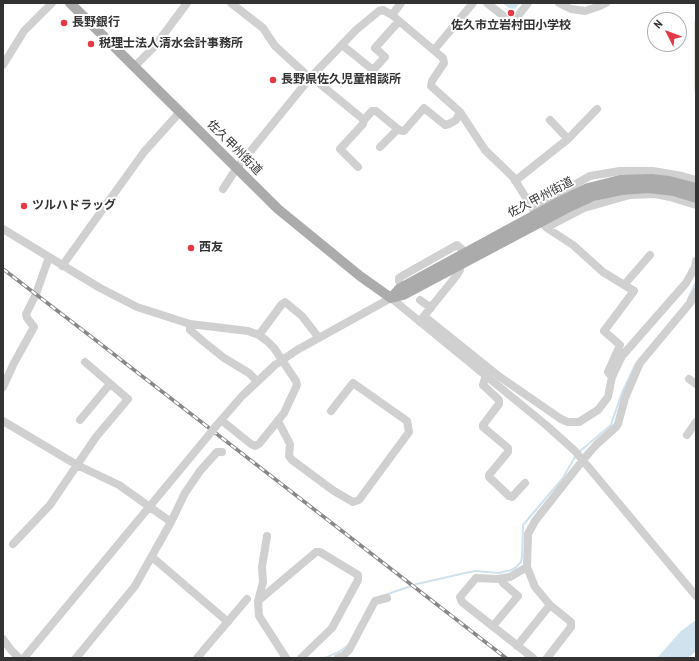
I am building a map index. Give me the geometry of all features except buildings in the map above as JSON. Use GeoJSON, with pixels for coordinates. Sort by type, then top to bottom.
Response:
{"type":"FeatureCollection","features":[{"type":"Feature","properties":{"kind":"main road","name":"佐久甲州街道"},"geometry":{"type":"LineString","coordinates":[[70,3],[236,169],[292,222],[390,298],[403,295],[458,266],[540,218],[574,194],[588,188],[610,181],[629,179],[669,180],[696,188]]}},
{"type":"Feature","properties":{"kind":"main road","name":"佐久甲州街道"},"geometry":{"type":"LineString","coordinates":[[390,298],[399,288],[465,252],[593,196],[634,188],[663,189],[686,194],[696,198]]}},
{"type":"Feature","properties":{"kind":"street"},"geometry":{"type":"LineString","coordinates":[[3,65],[24,32],[52,3]]}},
{"type":"Feature","properties":{"kind":"street"},"geometry":{"type":"LineString","coordinates":[[231,3],[263,28],[275,46],[310,78],[314,79],[364,120]]}},
{"type":"Feature","properties":{"kind":"street"},"geometry":{"type":"LineString","coordinates":[[392,15],[401,3]]}},
{"type":"Feature","properties":{"kind":"street"},"geometry":{"type":"LineString","coordinates":[[434,50],[473,3]]}},
{"type":"Feature","properties":{"kind":"street"},"geometry":{"type":"LineString","coordinates":[[487,3],[511,22],[514,22],[528,3]]}},
{"type":"Feature","properties":{"kind":"street"},"geometry":{"type":"LineString","coordinates":[[559,3],[571,9],[585,11],[606,3]]}},
{"type":"Feature","properties":{"kind":"street"},"geometry":{"type":"LineString","coordinates":[[134,67],[155,46],[185,4]]}},
{"type":"Feature","properties":{"kind":"street"},"geometry":{"type":"LineString","coordinates":[[224,188],[236,169],[310,78],[356,30],[383,10],[392,15],[444,58],[444,61],[431,86],[460,112],[485,150],[515,181],[540,218],[603,272],[634,291],[604,331],[620,345],[608,372],[612,377]]}},
{"type":"Feature","properties":{"kind":"street"},"geometry":{"type":"LineString","coordinates":[[342,45],[373,70],[385,57],[375,48],[399,21]]}},
{"type":"Feature","properties":{"kind":"street"},"geometry":{"type":"LineString","coordinates":[[358,167],[340,149],[363,124],[364,120],[372,111],[376,111],[404,131],[424,108],[444,125],[450,124],[456,120],[460,112]]}},
{"type":"Feature","properties":{"kind":"street"},"geometry":{"type":"LineString","coordinates":[[515,181],[568,139],[597,108]]}},
{"type":"Feature","properties":{"kind":"street"},"geometry":{"type":"LineString","coordinates":[[62,266],[144,152],[180,112]]}},
{"type":"Feature","properties":{"kind":"street"},"geometry":{"type":"LineString","coordinates":[[550,120],[568,139]]}},
{"type":"Feature","properties":{"kind":"street"},"geometry":{"type":"LineString","coordinates":[[380,146],[398,128]]}},
{"type":"Feature","properties":{"kind":"street"},"geometry":{"type":"LineString","coordinates":[[540,218],[590,176],[620,171],[640,171],[682,176],[696,180]]}},
{"type":"Feature","properties":{"kind":"street"},"geometry":{"type":"LineString","coordinates":[[540,218],[555,223],[584,208],[630,195],[656,194],[696,205]]}},
{"type":"Feature","properties":{"kind":"street"},"geometry":{"type":"LineString","coordinates":[[3,229],[117,298],[190,324],[241,330],[259,335],[271,345],[296,381],[297,385],[278,421],[256,446],[218,423]]}},
{"type":"Feature","properties":{"kind":"street"},"geometry":{"type":"LineString","coordinates":[[399,281],[399,278],[402,276],[458,245],[465,252]]}},
{"type":"Feature","properties":{"kind":"street"},"geometry":{"type":"LineString","coordinates":[[624,285],[650,255]]}},
{"type":"Feature","properties":{"kind":"street"},"geometry":{"type":"LineString","coordinates":[[3,387],[34,326],[27,318],[26,314],[36,294],[49,257]]}},
{"type":"Feature","properties":{"kind":"street"},"geometry":{"type":"LineString","coordinates":[[24,658],[242,396],[282,360],[319,338],[390,298],[422,319],[500,377],[549,411],[568,422],[579,422],[598,410],[608,397],[612,377],[622,356],[686,283],[695,267],[696,261]]}},
{"type":"Feature","properties":{"kind":"street"},"geometry":{"type":"LineString","coordinates":[[422,319],[457,275],[460,270],[458,266]]}},
{"type":"Feature","properties":{"kind":"street"},"geometry":{"type":"LineString","coordinates":[[547,658],[571,627],[571,622],[550,604],[535,587],[528,567],[528,534],[535,521],[582,459],[616,427],[625,398],[640,363],[690,303],[696,292]]}},
{"type":"Feature","properties":{"kind":"street"},"geometry":{"type":"LineString","coordinates":[[420,300],[431,308]]}},
{"type":"Feature","properties":{"kind":"street"},"geometry":{"type":"LineString","coordinates":[[259,335],[285,302],[302,316],[319,338]]}},
{"type":"Feature","properties":{"kind":"street"},"geometry":{"type":"LineString","coordinates":[[422,319],[486,376],[575,451],[696,596]]}},
{"type":"Feature","properties":{"kind":"street"},"geometry":{"type":"LineString","coordinates":[[190,324],[190,330],[204,342],[257,381]]}},
{"type":"Feature","properties":{"kind":"street"},"geometry":{"type":"LineString","coordinates":[[12,544],[50,505],[96,437],[128,399],[85,362]]}},
{"type":"Feature","properties":{"kind":"street"},"geometry":{"type":"LineString","coordinates":[[486,376],[483,385],[499,400],[499,404],[483,425],[508,448],[508,452],[489,475],[489,477],[509,496],[512,497],[525,483]]}},
{"type":"Feature","properties":{"kind":"street"},"geometry":{"type":"LineString","coordinates":[[278,421],[290,444],[289,456],[292,460],[334,491],[353,502],[359,500],[409,432],[407,421],[353,383],[331,411]]}},
{"type":"Feature","properties":{"kind":"street"},"geometry":{"type":"LineString","coordinates":[[81,415],[110,384]]}},
{"type":"Feature","properties":{"kind":"street"},"geometry":{"type":"LineString","coordinates":[[3,421],[77,465],[119,485],[144,504],[150,505],[172,522]]}},
{"type":"Feature","properties":{"kind":"street"},"geometry":{"type":"LineString","coordinates":[[687,435],[696,422]]}},
{"type":"Feature","properties":{"kind":"street"},"geometry":{"type":"LineString","coordinates":[[76,658],[135,586],[172,522],[185,494],[200,471],[217,452],[222,452]]}},
{"type":"Feature","properties":{"kind":"street"},"geometry":{"type":"LineString","coordinates":[[268,536],[262,567],[263,582],[257,607],[260,616],[286,658]]}},
{"type":"Feature","properties":{"kind":"street"},"geometry":{"type":"LineString","coordinates":[[258,601],[316,552],[320,552],[358,575],[358,580],[332,628],[302,658]]}},
{"type":"Feature","properties":{"kind":"street"},"geometry":{"type":"LineString","coordinates":[[152,557],[228,622]]}},
{"type":"Feature","properties":{"kind":"street"},"geometry":{"type":"LineString","coordinates":[[528,567],[510,578],[476,578],[460,597],[462,602],[532,658]]}},
{"type":"Feature","properties":{"kind":"street"},"geometry":{"type":"LineString","coordinates":[[493,626],[518,596],[503,583],[502,579]]}},
{"type":"Feature","properties":{"kind":"street"},"geometry":{"type":"LineString","coordinates":[[338,658],[343,656],[349,650],[375,602],[387,598]]}},
{"type":"Feature","properties":{"kind":"street"},"geometry":{"type":"LineString","coordinates":[[197,658],[247,600]]}},
{"type":"Feature","properties":{"kind":"street"},"geometry":{"type":"LineString","coordinates":[[518,646],[550,604]]}},
{"type":"Feature","properties":{"kind":"street"},"geometry":{"type":"LineString","coordinates":[[3,639],[19,658]]}},
{"type":"Feature","properties":{"kind":"shaded area"},"geometry":{"type":"Polygon","coordinates":[[[696,19],[696,95],[694,90],[694,21],[696,19]]]}},
{"type":"Feature","properties":{"kind":"water"},"geometry":{"type":"Polygon","coordinates":[[[502,3],[520,3],[513,11],[502,3]]]}},
{"type":"Feature","properties":{"kind":"water"},"geometry":{"type":"Polygon","coordinates":[[[696,620],[696,651],[688,658],[657,658],[681,631],[696,620]]]}},
{"type":"Feature","properties":{"kind":"waterway"},"geometry":{"type":"LineString","coordinates":[[688,299],[696,282]]}},
{"type":"Feature","properties":{"kind":"waterway"},"geometry":{"type":"LineString","coordinates":[[579,452],[611,425],[621,395],[636,363]]}},
{"type":"Feature","properties":{"kind":"waterway"},"geometry":{"type":"LineString","coordinates":[[376,598],[417,584],[465,573],[475,571],[499,573],[515,568],[521,562],[522,557],[523,525],[563,478],[576,455]]}},
{"type":"Feature","properties":{"kind":"waterway"},"geometry":{"type":"LineString","coordinates":[[325,658],[339,652],[347,646]]}},
{"type":"Feature","properties":{"kind":"railway"},"geometry":{"type":"LineString","coordinates":[[3,269],[506,658]]}},
{"type":"Feature","properties":{"kind":"place","name":"佐久市立岩村田小学校"},"geometry":{"type":"Point","coordinates":[511,13]}},
{"type":"Feature","properties":{"kind":"place","name":"長野銀行"},"geometry":{"type":"Point","coordinates":[64,23]}},
{"type":"Feature","properties":{"kind":"place","name":"税理士法人清水会計事務所"},"geometry":{"type":"Point","coordinates":[91,44]}},
{"type":"Feature","properties":{"kind":"place","name":"長野県佐久児童相談所"},"geometry":{"type":"Point","coordinates":[273,80]}},
{"type":"Feature","properties":{"kind":"place","name":"ツルハドラッグ"},"geometry":{"type":"Point","coordinates":[24,206]}},
{"type":"Feature","properties":{"kind":"place","name":"西友"},"geometry":{"type":"Point","coordinates":[191,248]}}]}
